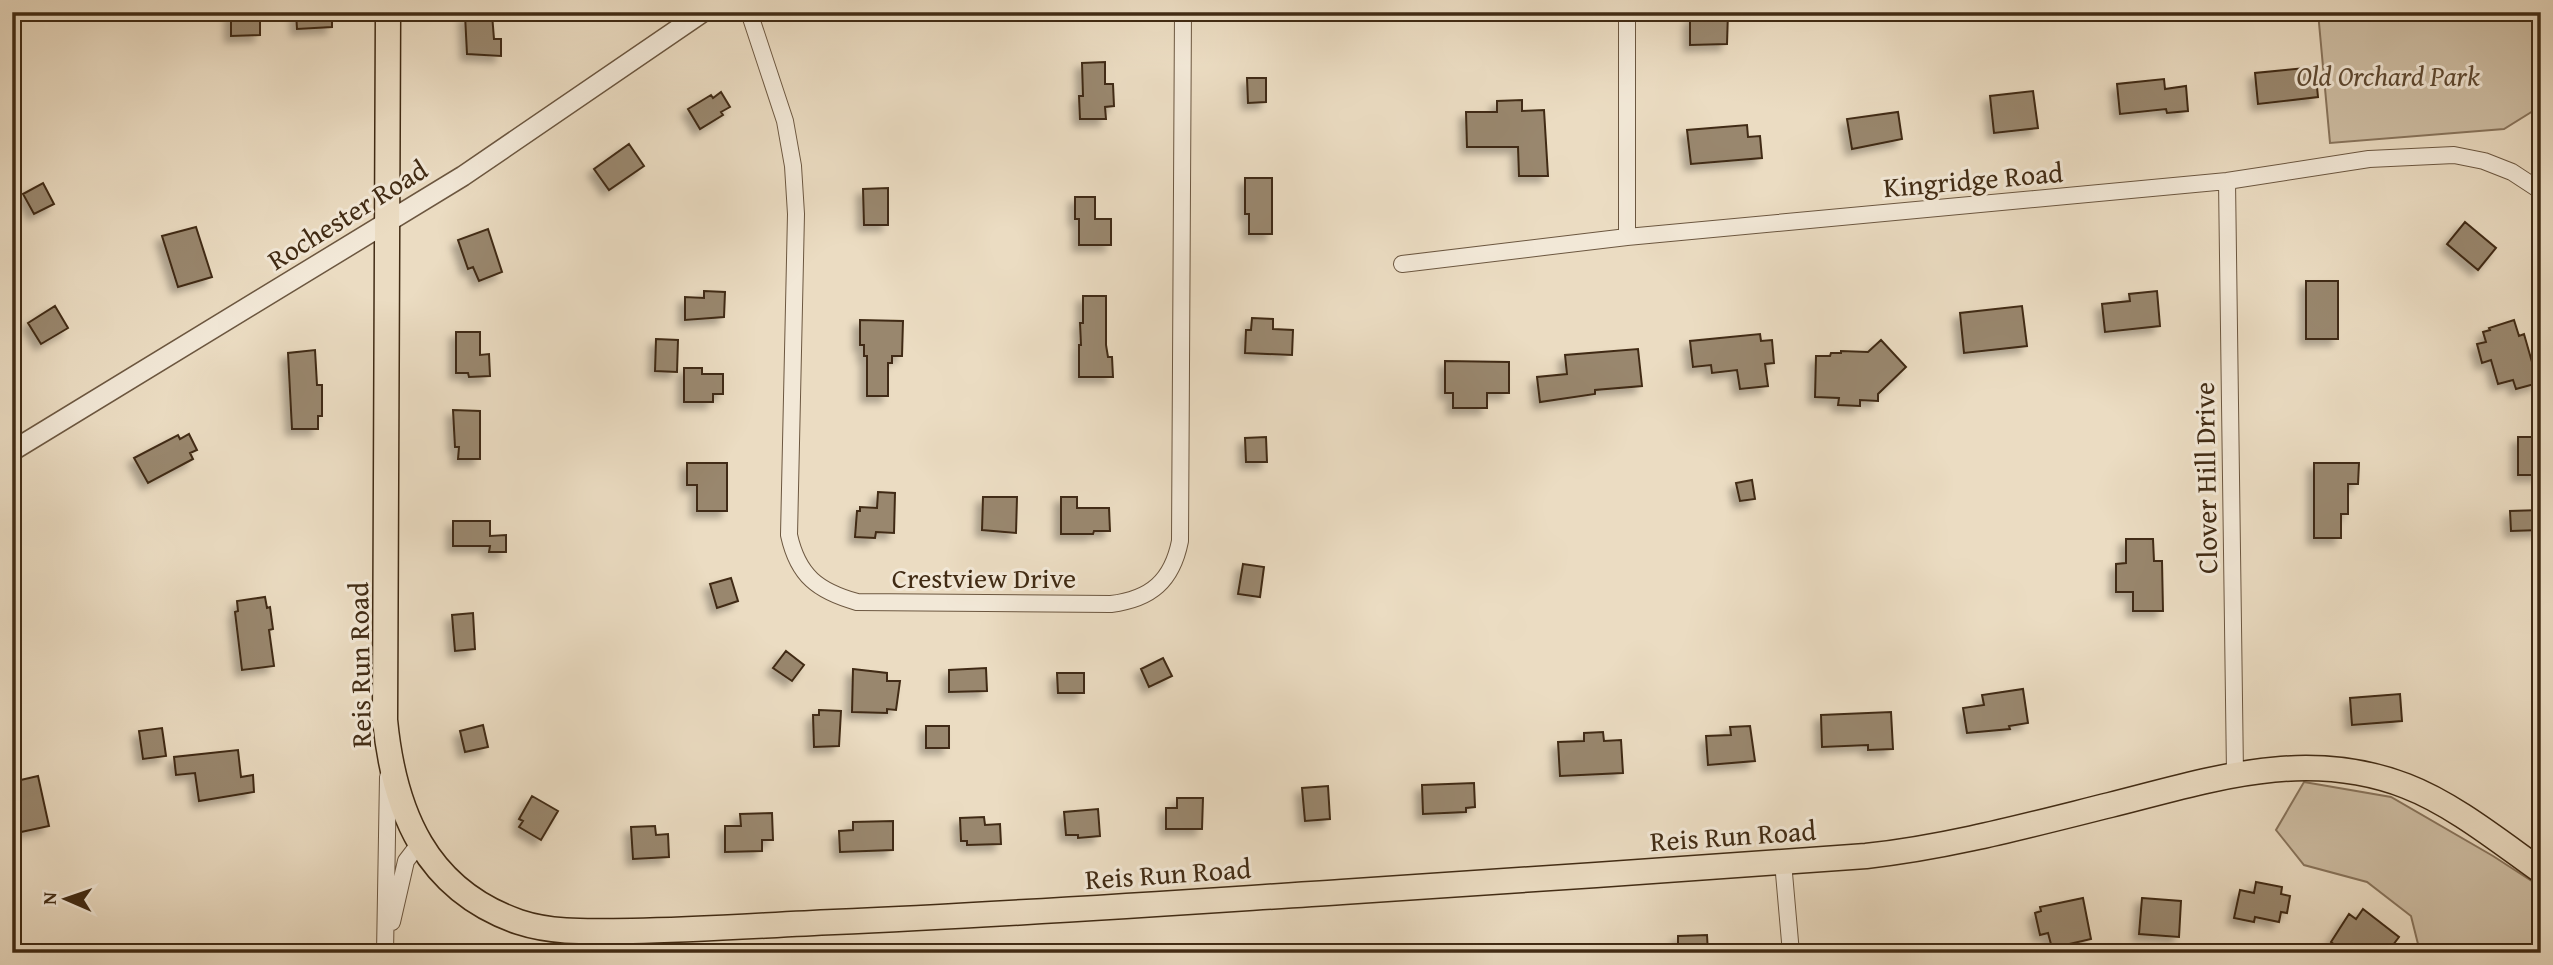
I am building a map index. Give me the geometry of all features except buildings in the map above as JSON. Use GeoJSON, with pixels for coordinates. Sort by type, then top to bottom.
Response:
{"type":"FeatureCollection","features":[{"type":"Feature","properties":{"kind":"main road","name":"Reis Run Road"},"geometry":{"type":"LineString","coordinates":[[388,12],[385,720],[388,753],[401,805],[419,844],[452,881],[491,910],[522,923],[575,931],[655,930],[971,916],[1891,853],[1947,845],[2235,774],[2296,766],[2339,769],[2408,786],[2464,817],[2541,871]]}},
{"type":"Feature","properties":{"kind":"street","name":"Rochester Road"},"geometry":{"type":"LineString","coordinates":[[12,451],[463,176],[703,12]]}},
{"type":"Feature","properties":{"kind":"street","name":"Crestview Drive"},"geometry":{"type":"LineString","coordinates":[[750,12],[785,121],[793,166],[796,214],[789,535],[800,565],[820,588],[857,602],[1111,604],[1132,601],[1152,591],[1175,561],[1180,541],[1183,12]]}},
{"type":"Feature","properties":{"kind":"street"},"geometry":{"type":"LineString","coordinates":[[1626,237],[1627,12]]}},
{"type":"Feature","properties":{"kind":"street","name":"Kingridge Road"},"geometry":{"type":"LineString","coordinates":[[1402,264],[1626,237],[2227,181],[2370,159],[2454,156],[2484,161],[2512,172],[2541,191]]}},
{"type":"Feature","properties":{"kind":"street","name":"Clover Hill Drive"},"geometry":{"type":"LineString","coordinates":[[2227,181],[2235,774]]}},
{"type":"Feature","properties":{"kind":"street"},"geometry":{"type":"LineString","coordinates":[[385,948],[388,753]]}},
{"type":"Feature","properties":{"kind":"street"},"geometry":{"type":"LineString","coordinates":[[385,948],[406,861],[419,844]]}},
{"type":"Feature","properties":{"kind":"street"},"geometry":{"type":"LineString","coordinates":[[1783,862],[1791,953]]}},
{"type":"Feature","properties":{"kind":"green space","name":"Old Orchard Park"},"geometry":{"type":"Polygon","coordinates":[[[2318,12],[2541,12],[2541,106],[2504,129],[2330,143],[2318,12]]]}},
{"type":"Feature","properties":{"kind":"green space"},"geometry":{"type":"Polygon","coordinates":[[[2304,782],[2391,797],[2541,887],[2541,953],[2417,953],[2419,948],[2411,916],[2367,882],[2304,865],[2276,830],[2304,782]]]}}]}
